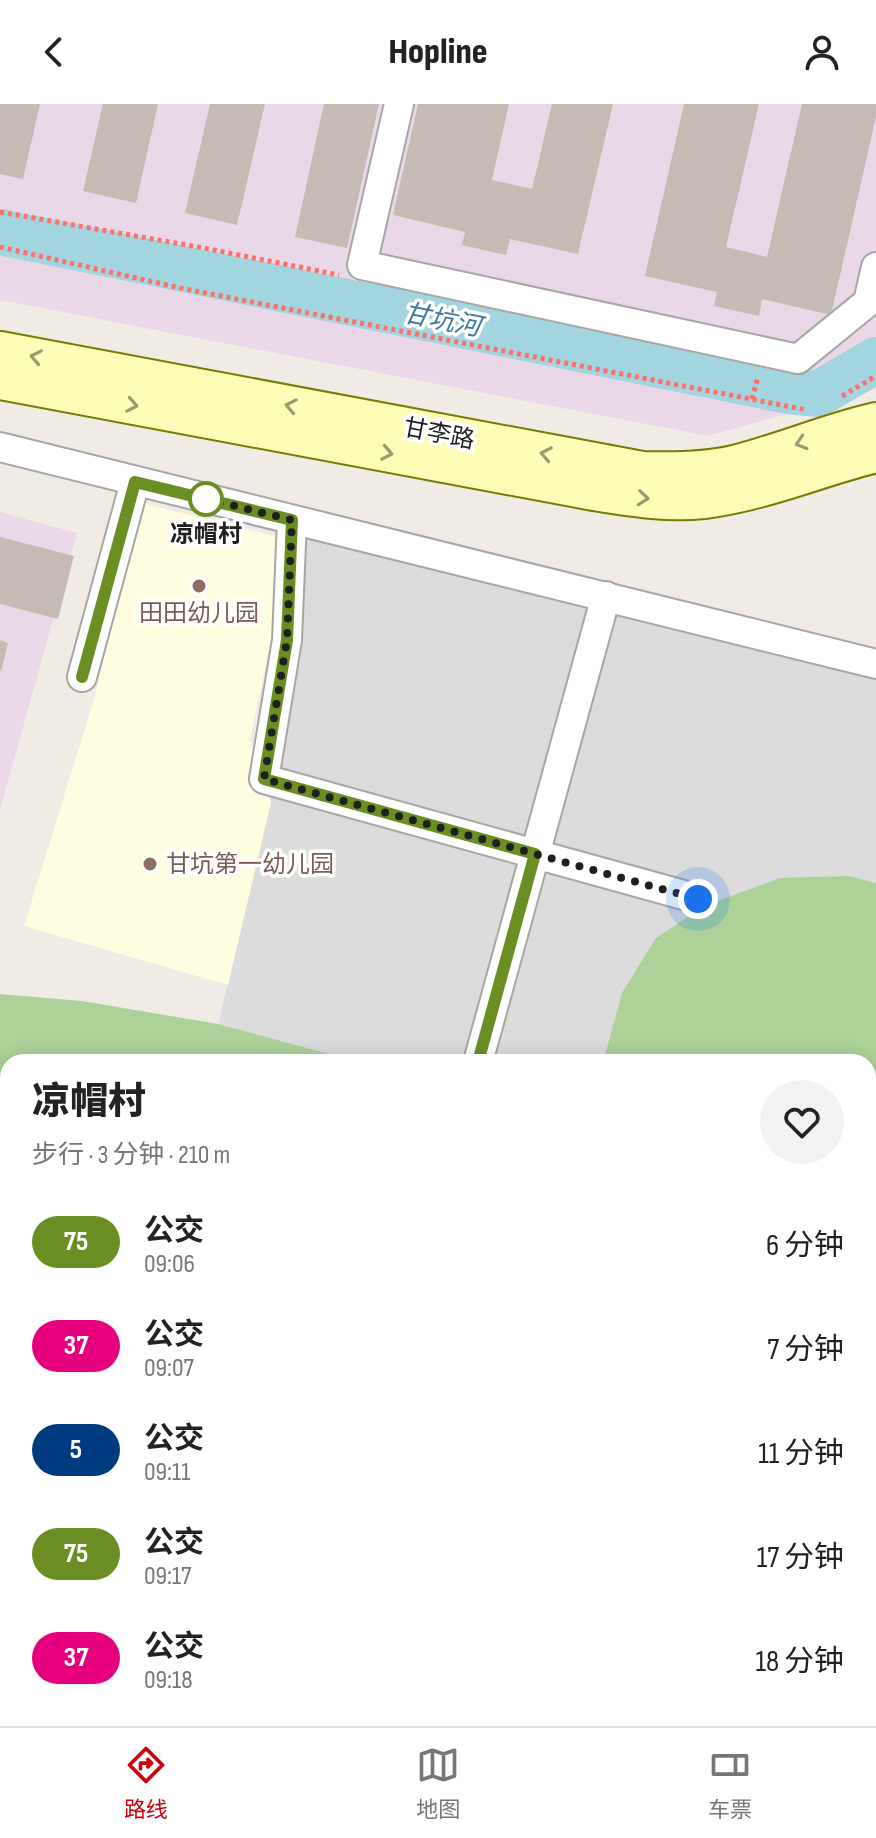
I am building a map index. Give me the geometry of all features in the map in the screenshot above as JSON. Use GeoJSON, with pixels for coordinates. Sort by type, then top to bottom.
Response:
{"type":"FeatureCollection","features":[{"type":"Feature","properties":{"kind":"main road","name":"甘李路"},"geometry":{"type":"LineString","coordinates":[[0,351],[642,471],[689,472],[734,465],[842,429],[876,422]]}},
{"type":"Feature","properties":{"kind":"main road","name":"甘李路"},"geometry":{"type":"LineString","coordinates":[[0,380],[656,500],[703,499],[735,493],[876,453]]}},
{"type":"Feature","properties":{"kind":"street"},"geometry":{"type":"LineString","coordinates":[[399,104],[362,265],[798,359],[868,302],[876,267]]}},
{"type":"Feature","properties":{"kind":"street"},"geometry":{"type":"LineString","coordinates":[[0,447],[876,664]]}},
{"type":"Feature","properties":{"kind":"street"},"geometry":{"type":"LineString","coordinates":[[82,677],[135,482]]}},
{"type":"Feature","properties":{"kind":"street"},"geometry":{"type":"LineString","coordinates":[[292,520],[287,640],[264,779],[698,899]]}},
{"type":"Feature","properties":{"kind":"street"},"geometry":{"type":"LineString","coordinates":[[480,1054],[606,596]]}},
{"type":"Feature","properties":{"kind":"path"},"geometry":{"type":"LineString","coordinates":[[0,247],[180,288],[808,410]]}},
{"type":"Feature","properties":{"kind":"path"},"geometry":{"type":"LineString","coordinates":[[752,399],[758,375]]}},
{"type":"Feature","properties":{"kind":"path"},"geometry":{"type":"LineString","coordinates":[[836,399],[876,376]]}},
{"type":"Feature","properties":{"kind":"shaded area"},"geometry":{"type":"Polygon","coordinates":[[[0,104],[876,104],[876,389],[708,436],[0,300],[0,104]]]}},
{"type":"Feature","properties":{"kind":"shaded area","name":"甘坑第一幼儿园"},"geometry":{"type":"Polygon","coordinates":[[[142,503],[278,537],[272,634],[250,740],[271,802],[228,985],[24,926],[95,696],[142,503]]]}},
{"type":"Feature","properties":{"kind":"shaded area"},"geometry":{"type":"Polygon","coordinates":[[[0,512],[77,533],[0,810],[0,512]]]}},
{"type":"Feature","properties":{"kind":"shaded area"},"geometry":{"type":"Polygon","coordinates":[[[292,520],[876,664],[876,883],[849,876],[622,993],[605,1054],[326,1054],[218,1025],[271,802],[264,779],[292,520]]]}},
{"type":"Feature","properties":{"kind":"green space"},"geometry":{"type":"Polygon","coordinates":[[[849,876],[876,883],[876,1054],[605,1054],[622,993],[656,938],[704,906],[780,878],[849,876]]]}},
{"type":"Feature","properties":{"kind":"green space"},"geometry":{"type":"Polygon","coordinates":[[[0,994],[82,1001],[218,1024],[329,1054],[0,1054],[0,994]]]}},
{"type":"Feature","properties":{"kind":"building"},"geometry":{"type":"Polygon","coordinates":[[[0,104],[40,104],[23,179],[0,174],[0,104]]]}},
{"type":"Feature","properties":{"kind":"building"},"geometry":{"type":"Polygon","coordinates":[[[103,104],[158,104],[136,203],[83,191],[103,104]]]}},
{"type":"Feature","properties":{"kind":"building"},"geometry":{"type":"Polygon","coordinates":[[[210,104],[265,104],[237,225],[185,213],[210,104]]]}},
{"type":"Feature","properties":{"kind":"building"},"geometry":{"type":"Polygon","coordinates":[[[324,104],[379,104],[347,248],[295,237],[324,104]]]}},
{"type":"Feature","properties":{"kind":"building"},"geometry":{"type":"Polygon","coordinates":[[[418,104],[509,104],[492,180],[532,189],[552,104],[613,104],[578,254],[510,239],[506,255],[462,245],[465,232],[393,215],[418,104]]]}},
{"type":"Feature","properties":{"kind":"building"},"geometry":{"type":"Polygon","coordinates":[[[684,104],[759,104],[726,247],[767,257],[802,104],[876,104],[876,117],[831,315],[762,299],[759,316],[714,306],[717,292],[645,276],[684,104]]]}},
{"type":"Feature","properties":{"kind":"building"},"geometry":{"type":"Polygon","coordinates":[[[0,537],[74,556],[58,619],[0,604],[0,537]]]}},
{"type":"Feature","properties":{"kind":"building"},"geometry":{"type":"Polygon","coordinates":[[[0,640],[8,643],[1,671],[0,671],[0,640]]]}},
{"type":"Feature","properties":{"kind":"waterway","name":"甘坑河"},"geometry":{"type":"LineString","coordinates":[[0,232],[788,391],[818,394],[876,360]]}},
{"type":"Feature","properties":{"kind":"bus line","name":"75"},"geometry":{"type":"LineString","coordinates":[[82,677],[135,482],[292,520],[287,640],[264,779],[535,854],[480,1054]]}},
{"type":"Feature","properties":{"kind":"place","name":"凉帽村"},"geometry":{"type":"Point","coordinates":[206,499]}},
{"type":"Feature","properties":{"kind":"place","name":"田田幼儿园"},"geometry":{"type":"Point","coordinates":[199,586]}},
{"type":"Feature","properties":{"kind":"place","name":"甘坑第一幼儿园"},"geometry":{"type":"Point","coordinates":[150,864]}},
{"type":"Feature","properties":{"kind":"route"},"geometry":{"type":"LineString","coordinates":[[206,499],[292,520],[287,640],[264,779],[698,899]]}}]}
